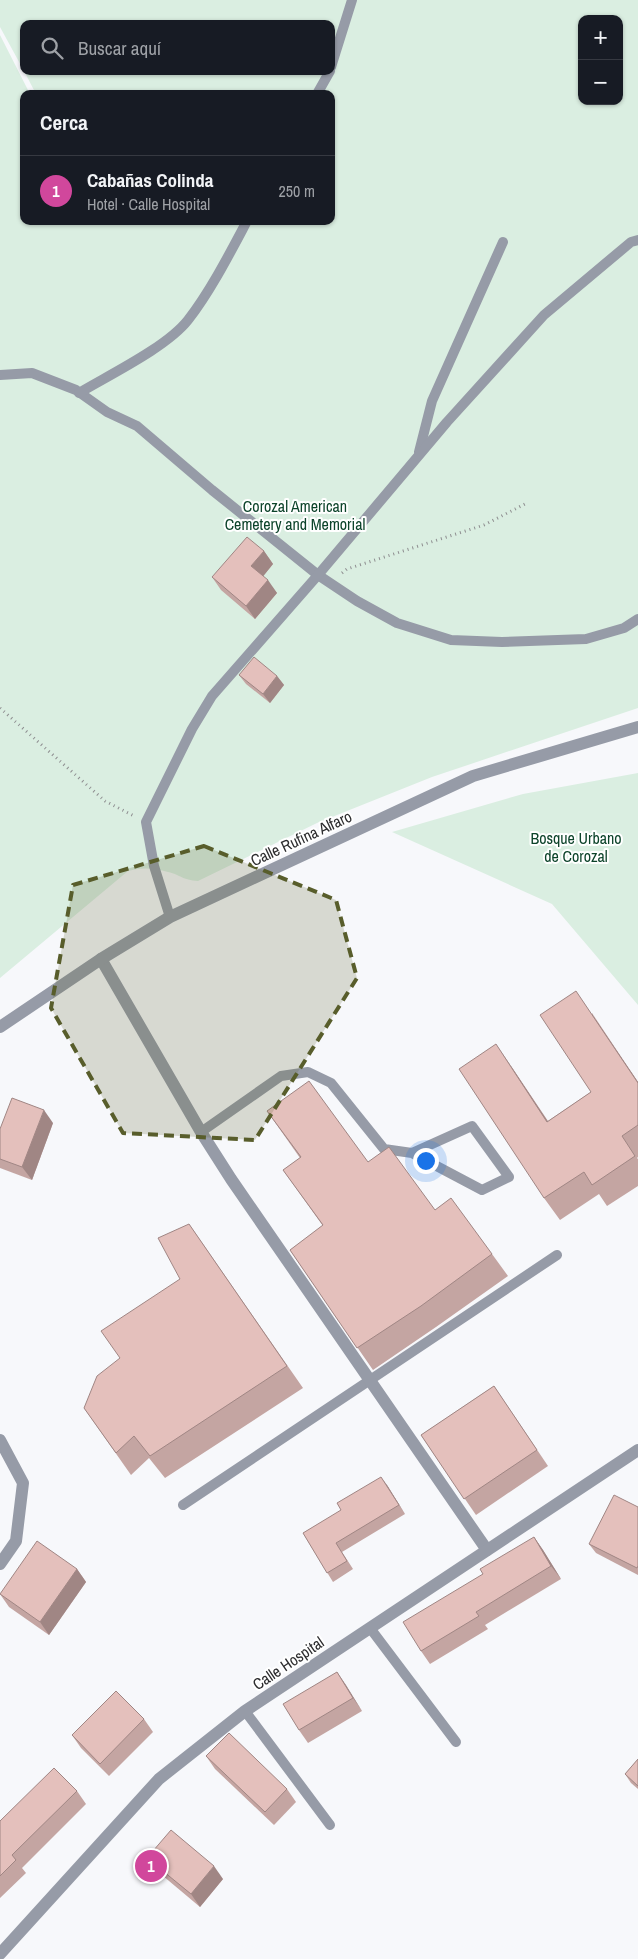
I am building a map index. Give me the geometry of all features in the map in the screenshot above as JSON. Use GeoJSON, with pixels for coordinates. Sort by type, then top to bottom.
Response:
{"type":"FeatureCollection","features":[{"type":"Feature","properties":{"kind":"street","name":"Calle Rufina Alfaro"},"geometry":{"type":"LineString","coordinates":[[0,1028],[101,959],[170,917],[473,776],[638,727]]}},
{"type":"Feature","properties":{"kind":"street"},"geometry":{"type":"LineString","coordinates":[[101,959],[201,1132],[231,1180],[486,1550]]}},
{"type":"Feature","properties":{"kind":"street"},"geometry":{"type":"LineString","coordinates":[[0,1440],[23,1483],[16,1542],[0,1564]]}},
{"type":"Feature","properties":{"kind":"street","name":"Calle Hospital"},"geometry":{"type":"LineString","coordinates":[[0,1954],[159,1779],[245,1711],[638,1450]]}},
{"type":"Feature","properties":{"kind":"lane"},"geometry":{"type":"LineString","coordinates":[[335,54],[352,0]]}},
{"type":"Feature","properties":{"kind":"lane"},"geometry":{"type":"LineString","coordinates":[[319,90],[328,75]]}},
{"type":"Feature","properties":{"kind":"lane"},"geometry":{"type":"LineString","coordinates":[[79,393],[159,345],[187,322],[227,260],[245,225]]}},
{"type":"Feature","properties":{"kind":"lane"},"geometry":{"type":"LineString","coordinates":[[170,917],[154,866],[146,822],[192,729],[212,696],[318,575],[447,422],[544,315],[631,242],[638,240]]}},
{"type":"Feature","properties":{"kind":"lane"},"geometry":{"type":"LineString","coordinates":[[418,456],[432,401],[503,242]]}},
{"type":"Feature","properties":{"kind":"lane"},"geometry":{"type":"LineString","coordinates":[[0,375],[32,373],[79,393],[107,412],[137,426],[212,490],[318,575],[357,601],[397,623],[450,640],[502,642],[586,639],[624,628],[638,619]]}},
{"type":"Feature","properties":{"kind":"lane"},"geometry":{"type":"LineString","coordinates":[[201,1132],[281,1076],[308,1072],[331,1083],[384,1149],[412,1153],[482,1190],[509,1176],[472,1126],[412,1153]]}},
{"type":"Feature","properties":{"kind":"lane"},"geometry":{"type":"LineString","coordinates":[[182,1505],[557,1255]]}},
{"type":"Feature","properties":{"kind":"lane"},"geometry":{"type":"LineString","coordinates":[[370,1628],[456,1742]]}},
{"type":"Feature","properties":{"kind":"lane"},"geometry":{"type":"LineString","coordinates":[[245,1711],[330,1824]]}},
{"type":"Feature","properties":{"kind":"path"},"geometry":{"type":"LineString","coordinates":[[330,583],[347,569],[484,525],[525,504]]}},
{"type":"Feature","properties":{"kind":"path"},"geometry":{"type":"LineString","coordinates":[[0,708],[105,801],[146,822]]}},
{"type":"Feature","properties":{"kind":"highlighted area"},"geometry":{"type":"Polygon","coordinates":[[[204,846],[336,900],[357,978],[255,1140],[123,1133],[51,1008],[73,885],[204,846]]]}},
{"type":"Feature","properties":{"kind":"green space","name":"Corozal American Cemetery and Memorial"},"geometry":{"type":"Polygon","coordinates":[[[0,0],[638,0],[638,708],[432,777],[317,823],[198,881],[188,880],[172,873],[153,869],[128,871],[0,978],[0,35],[28,90],[20,90],[20,225],[335,225],[335,90],[34,90],[26,75],[335,75],[335,20],[20,20],[20,64],[0,27],[0,0]]]}},
{"type":"Feature","properties":{"kind":"green space","name":"Bosque Urbano de Corozal"},"geometry":{"type":"Polygon","coordinates":[[[638,773],[638,1005],[552,904],[392,832],[523,794],[638,773]]]}},
{"type":"Feature","properties":{"kind":"building"},"geometry":{"type":"Polygon","coordinates":[[[247,537],[264,551],[251,566],[268,580],[246,606],[212,577],[247,537]]]}},
{"type":"Feature","properties":{"kind":"building"},"geometry":{"type":"Polygon","coordinates":[[[254,657],[277,676],[263,694],[239,675],[254,657]]]}},
{"type":"Feature","properties":{"kind":"building"},"geometry":{"type":"Polygon","coordinates":[[[576,991],[638,1083],[638,1125],[622,1136],[635,1156],[592,1185],[584,1172],[544,1198],[459,1069],[496,1044],[547,1122],[591,1092],[540,1015],[576,991]]]}},
{"type":"Feature","properties":{"kind":"building"},"geometry":{"type":"Polygon","coordinates":[[[309,1081],[368,1162],[389,1147],[435,1210],[451,1198],[492,1254],[421,1306],[357,1348],[290,1250],[323,1225],[283,1170],[301,1157],[267,1111],[309,1081]]]}},
{"type":"Feature","properties":{"kind":"building"},"geometry":{"type":"Polygon","coordinates":[[[12,1098],[44,1110],[22,1167],[0,1159],[0,1129],[12,1098]]]}},
{"type":"Feature","properties":{"kind":"building"},"geometry":{"type":"Polygon","coordinates":[[[189,1224],[287,1366],[150,1456],[134,1436],[116,1453],[84,1408],[97,1376],[120,1358],[101,1331],[180,1279],[158,1238],[189,1224]]]}},
{"type":"Feature","properties":{"kind":"building"},"geometry":{"type":"Polygon","coordinates":[[[494,1386],[537,1450],[464,1499],[421,1435],[494,1386]]]}},
{"type":"Feature","properties":{"kind":"building"},"geometry":{"type":"Polygon","coordinates":[[[381,1477],[399,1505],[336,1543],[347,1561],[327,1573],[303,1533],[341,1510],[337,1503],[381,1477]]]}},
{"type":"Feature","properties":{"kind":"building"},"geometry":{"type":"Polygon","coordinates":[[[614,1495],[638,1507],[637,1568],[589,1544],[614,1495]]]}},
{"type":"Feature","properties":{"kind":"building"},"geometry":{"type":"Polygon","coordinates":[[[534,1537],[551,1566],[476,1612],[479,1616],[421,1651],[403,1622],[483,1574],[480,1569],[534,1537]]]}},
{"type":"Feature","properties":{"kind":"building"},"geometry":{"type":"Polygon","coordinates":[[[37,1541],[77,1569],[40,1622],[0,1594],[37,1541]]]}},
{"type":"Feature","properties":{"kind":"building"},"geometry":{"type":"Polygon","coordinates":[[[337,1672],[353,1698],[299,1730],[283,1704],[337,1672]]]}},
{"type":"Feature","properties":{"kind":"building"},"geometry":{"type":"Polygon","coordinates":[[[116,1691],[144,1719],[100,1764],[72,1735],[116,1691]]]}},
{"type":"Feature","properties":{"kind":"building"},"geometry":{"type":"Polygon","coordinates":[[[229,1733],[287,1789],[265,1812],[206,1756],[229,1733]]]}},
{"type":"Feature","properties":{"kind":"building"},"geometry":{"type":"Polygon","coordinates":[[[638,1759],[638,1786],[625,1774],[638,1759]]]}},
{"type":"Feature","properties":{"kind":"building"},"geometry":{"type":"Polygon","coordinates":[[[54,1768],[77,1791],[12,1855],[16,1860],[0,1876],[0,1821],[54,1768]]]}},
{"type":"Feature","properties":{"kind":"building"},"geometry":{"type":"Polygon","coordinates":[[[171,1830],[214,1866],[191,1894],[147,1858],[171,1830]]]}},
{"type":"Feature","properties":{"kind":"place","name":"Cabañas Colinda"},"geometry":{"type":"Point","coordinates":[151,1866]}}]}
